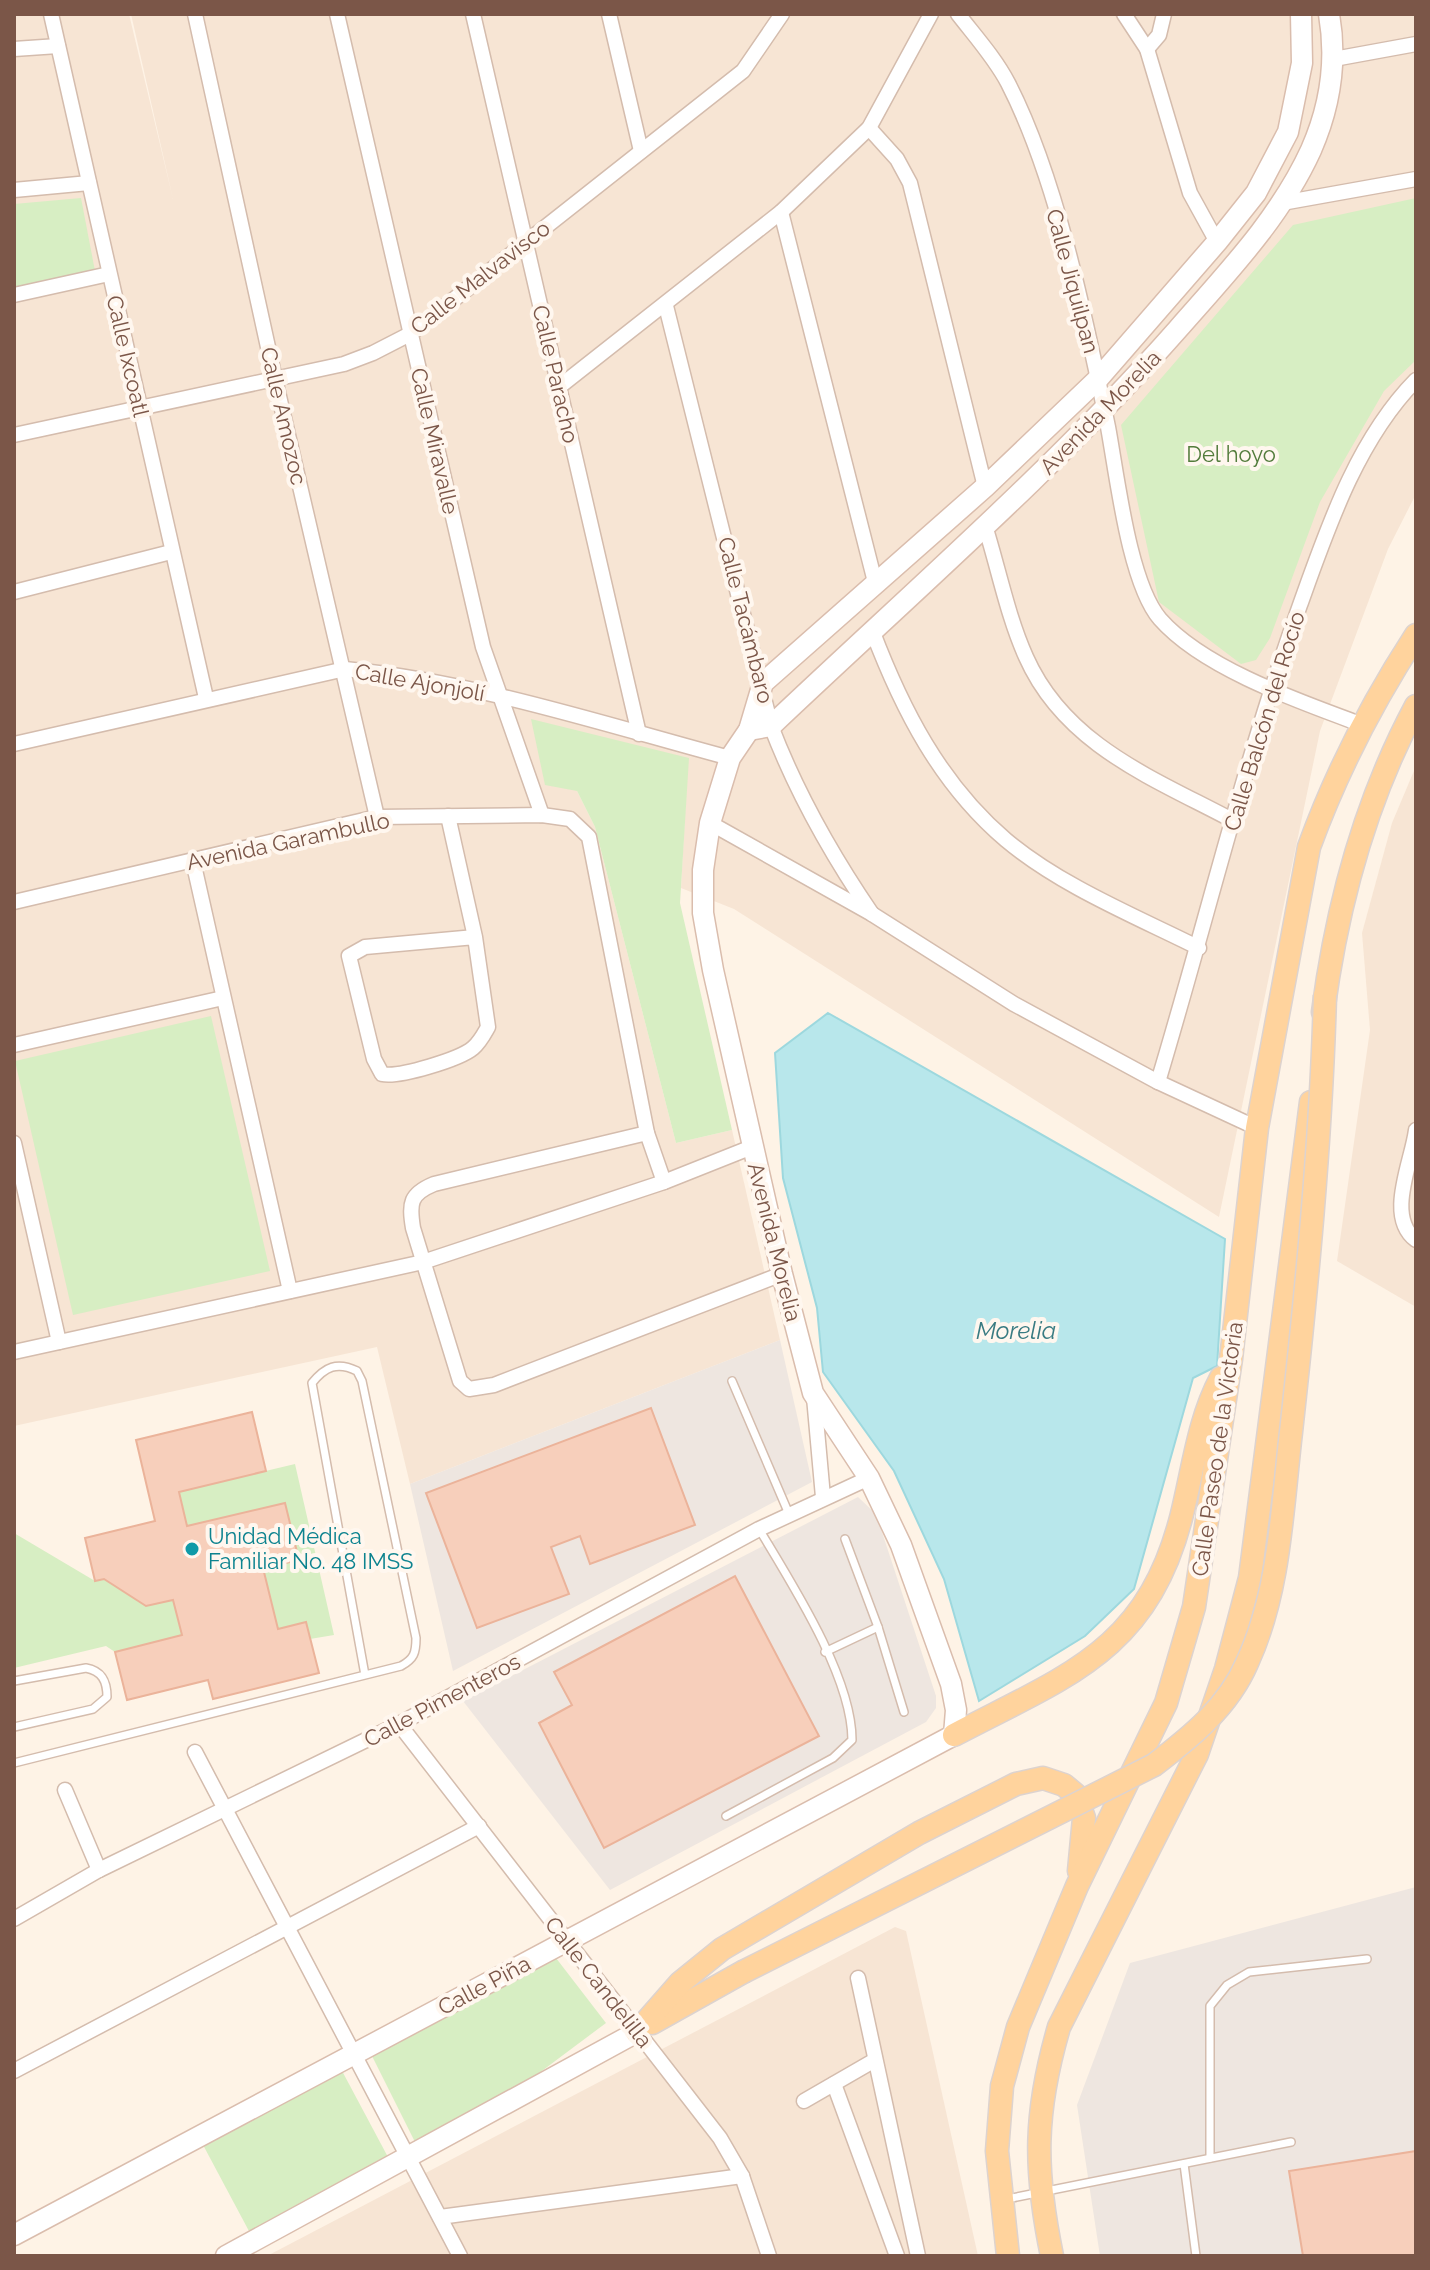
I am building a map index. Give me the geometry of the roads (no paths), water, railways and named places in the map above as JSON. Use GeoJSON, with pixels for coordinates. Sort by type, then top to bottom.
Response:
{"type":"FeatureCollection","features":[{"type":"Feature","properties":{"kind":"main road","name":"Avenida Morelia"},"geometry":{"type":"LineString","coordinates":[[954,1735],[956,1710],[951,1684],[901,1545],[869,1478],[813,1393],[752,1147],[703,913],[703,870],[710,823],[730,758],[749,730],[763,683],[985,487],[1098,379],[1256,193],[1288,132],[1302,63],[1301,14]]}},
{"type":"Feature","properties":{"kind":"main road","name":"Avenida Morelia"},"geometry":{"type":"LineString","coordinates":[[771,726],[872,630],[986,529],[1105,412],[1231,270],[1282,203],[1311,148],[1327,103],[1334,59],[1329,14]]}},
{"type":"Feature","properties":{"kind":"main road","name":"Calle Paseo de la Victoria"},"geometry":{"type":"LineString","coordinates":[[1008,2256],[997,2151],[1002,2086],[1018,2027],[1077,1886],[1166,1703],[1194,1607],[1231,1359],[1257,1128],[1309,847],[1324,806],[1363,725],[1416,635]]}},
{"type":"Feature","properties":{"kind":"main road"},"geometry":{"type":"LineString","coordinates":[[1052,2256],[1039,2193],[1038,2124],[1046,2072],[1059,2027],[1197,1754],[1226,1669],[1250,1578],[1325,995],[1355,852],[1384,771],[1416,706]]}},
{"type":"Feature","properties":{"kind":"main road"},"geometry":{"type":"LineString","coordinates":[[749,730],[771,726]]}},
{"type":"Feature","properties":{"kind":"main road"},"geometry":{"type":"LineString","coordinates":[[226,2256],[743,1972],[1154,1765],[1189,1738],[1221,1705],[1246,1667],[1266,1620],[1277,1555],[1317,1176],[1325,995]]}},
{"type":"Feature","properties":{"kind":"main road"},"geometry":{"type":"LineString","coordinates":[[954,1735],[1094,1659],[1122,1635],[1144,1608],[1170,1553],[1205,1416],[1231,1359]]}},
{"type":"Feature","properties":{"kind":"main road","name":"Calle Piña"},"geometry":{"type":"LineString","coordinates":[[14,2235],[954,1735]]}},
{"type":"Feature","properties":{"kind":"main road"},"geometry":{"type":"LineString","coordinates":[[637,2032],[680,1983],[733,1941],[919,1833],[1016,1784],[1043,1778],[1064,1785],[1076,1795],[1084,1818],[1077,1886]]}},
{"type":"Feature","properties":{"kind":"street","name":"Calle Ixcoatl"},"geometry":{"type":"LineString","coordinates":[[51,14],[206,698]]}},
{"type":"Feature","properties":{"kind":"street","name":"Calle Amozoc"},"geometry":{"type":"LineString","coordinates":[[195,14],[275,379],[345,669],[377,817]]}},
{"type":"Feature","properties":{"kind":"street","name":"Calle Miravalle"},"geometry":{"type":"LineString","coordinates":[[337,14],[483,647],[542,815]]}},
{"type":"Feature","properties":{"kind":"street","name":"Calle Paracho"},"geometry":{"type":"LineString","coordinates":[[473,14],[639,734]]}},
{"type":"Feature","properties":{"kind":"street"},"geometry":{"type":"LineString","coordinates":[[609,14],[641,151]]}},
{"type":"Feature","properties":{"kind":"street","name":"Calle Malvavisco"},"geometry":{"type":"LineString","coordinates":[[14,435],[344,364],[410,334],[743,71],[782,14]]}},
{"type":"Feature","properties":{"kind":"street"},"geometry":{"type":"LineString","coordinates":[[559,387],[666,306],[781,212],[869,128],[931,14]]}},
{"type":"Feature","properties":{"kind":"street","name":"Calle Jiquilpan"},"geometry":{"type":"LineString","coordinates":[[958,14],[1006,80],[1026,122],[1059,224],[1098,379],[1134,558],[1151,605],[1169,629],[1270,690],[1363,725]]}},
{"type":"Feature","properties":{"kind":"street"},"geometry":{"type":"LineString","coordinates":[[1124,14],[1147,49],[1190,193],[1217,242]]}},
{"type":"Feature","properties":{"kind":"street"},"geometry":{"type":"LineString","coordinates":[[1147,49],[1159,35],[1164,14]]}},
{"type":"Feature","properties":{"kind":"street"},"geometry":{"type":"LineString","coordinates":[[1334,59],[1416,44]]}},
{"type":"Feature","properties":{"kind":"street"},"geometry":{"type":"LineString","coordinates":[[14,49],[58,46]]}},
{"type":"Feature","properties":{"kind":"street"},"geometry":{"type":"LineString","coordinates":[[869,128],[897,159],[910,183],[985,487]]}},
{"type":"Feature","properties":{"kind":"street"},"geometry":{"type":"LineString","coordinates":[[1282,203],[1416,179]]}},
{"type":"Feature","properties":{"kind":"street"},"geometry":{"type":"LineString","coordinates":[[14,190],[89,183]]}},
{"type":"Feature","properties":{"kind":"street"},"geometry":{"type":"LineString","coordinates":[[781,212],[875,582]]}},
{"type":"Feature","properties":{"kind":"street"},"geometry":{"type":"LineString","coordinates":[[14,295],[109,274]]}},
{"type":"Feature","properties":{"kind":"street","name":"Calle Tacámbaro"},"geometry":{"type":"LineString","coordinates":[[666,306],[763,683],[771,726],[793,783],[835,860],[872,914]]}},
{"type":"Feature","properties":{"kind":"street","name":"Calle Balcón del Rocío"},"geometry":{"type":"LineString","coordinates":[[1158,1082],[1199,948],[1270,690],[1329,525],[1380,423],[1416,380]]}},
{"type":"Feature","properties":{"kind":"street"},"geometry":{"type":"LineString","coordinates":[[986,529],[1026,657],[1051,701],[1080,733],[1115,758],[1232,820]]}},
{"type":"Feature","properties":{"kind":"street"},"geometry":{"type":"LineString","coordinates":[[14,592],[171,552]]}},
{"type":"Feature","properties":{"kind":"street"},"geometry":{"type":"LineString","coordinates":[[872,630],[892,681],[923,742],[967,802],[1007,841],[1063,877],[1199,948]]}},
{"type":"Feature","properties":{"kind":"street","name":"Calle Ajonjolí"},"geometry":{"type":"LineString","coordinates":[[14,744],[206,698],[345,669],[384,673],[500,696],[730,758]]}},
{"type":"Feature","properties":{"kind":"street","name":"Avenida Garambullo"},"geometry":{"type":"LineString","coordinates":[[14,902],[377,817],[542,815],[570,819],[589,837],[647,1133],[664,1182]]}},
{"type":"Feature","properties":{"kind":"street"},"geometry":{"type":"LineString","coordinates":[[448,816],[475,937],[488,1027],[482,1037],[459,1056],[397,1074],[382,1074],[374,1059],[349,956],[365,947],[475,937]]}},
{"type":"Feature","properties":{"kind":"street","name":"Calle Tacámbaro"},"geometry":{"type":"LineString","coordinates":[[710,823],[872,914],[1014,1004],[1158,1082],[1257,1128]]}},
{"type":"Feature","properties":{"kind":"street"},"geometry":{"type":"LineString","coordinates":[[193,861],[290,1291]]}},
{"type":"Feature","properties":{"kind":"street"},"geometry":{"type":"LineString","coordinates":[[14,1045],[223,998]]}},
{"type":"Feature","properties":{"kind":"street"},"geometry":{"type":"LineString","coordinates":[[1416,1130],[1415,1152],[1401,1207],[1402,1225],[1416,1240]]}},
{"type":"Feature","properties":{"kind":"street"},"geometry":{"type":"LineString","coordinates":[[647,1133],[421,1189],[409,1205],[423,1262],[460,1381],[469,1389],[481,1389],[782,1274]]}},
{"type":"Feature","properties":{"kind":"street"},"geometry":{"type":"LineString","coordinates":[[14,1143],[59,1342]]}},
{"type":"Feature","properties":{"kind":"street"},"geometry":{"type":"LineString","coordinates":[[14,1352],[423,1262],[664,1182],[752,1147]]}},
{"type":"Feature","properties":{"kind":"street"},"geometry":{"type":"LineString","coordinates":[[813,1393],[823,1497]]}},
{"type":"Feature","properties":{"kind":"street","name":"Calle Pimenteros"},"geometry":{"type":"LineString","coordinates":[[14,1919],[99,1870],[399,1724],[759,1529],[869,1478]]}},
{"type":"Feature","properties":{"kind":"street","name":"Calle Candelilla"},"geometry":{"type":"LineString","coordinates":[[399,1724],[720,2138],[742,2176],[769,2256]]}},
{"type":"Feature","properties":{"kind":"street"},"geometry":{"type":"LineString","coordinates":[[195,1752],[460,2256]]}},
{"type":"Feature","properties":{"kind":"street"},"geometry":{"type":"LineString","coordinates":[[65,1790],[99,1870]]}},
{"type":"Feature","properties":{"kind":"street"},"geometry":{"type":"LineString","coordinates":[[14,2071],[479,1826]]}},
{"type":"Feature","properties":{"kind":"street"},"geometry":{"type":"LineString","coordinates":[[858,1978],[918,2256]]}},
{"type":"Feature","properties":{"kind":"street"},"geometry":{"type":"LineString","coordinates":[[804,2101],[875,2060]]}},
{"type":"Feature","properties":{"kind":"street"},"geometry":{"type":"LineString","coordinates":[[834,2084],[897,2256]]}},
{"type":"Feature","properties":{"kind":"street"},"geometry":{"type":"LineString","coordinates":[[440,2217],[742,2176]]}},
{"type":"Feature","properties":{"kind":"lane"},"geometry":{"type":"LineString","coordinates":[[14,1763],[365,1675],[410,1662],[416,1652],[416,1638],[362,1381],[357,1371],[340,1365],[328,1367],[312,1383],[365,1675]]}},
{"type":"Feature","properties":{"kind":"lane"},"geometry":{"type":"LineString","coordinates":[[732,1381],[789,1514]]}},
{"type":"Feature","properties":{"kind":"lane"},"geometry":{"type":"LineString","coordinates":[[726,1816],[833,1758],[852,1740],[852,1722],[825,1652],[798,1595],[759,1529]]}},
{"type":"Feature","properties":{"kind":"lane"},"geometry":{"type":"LineString","coordinates":[[845,1539],[878,1627],[904,1712]]}},
{"type":"Feature","properties":{"kind":"lane"},"geometry":{"type":"LineString","coordinates":[[825,1652],[878,1627]]}},
{"type":"Feature","properties":{"kind":"lane"},"geometry":{"type":"LineString","coordinates":[[14,1681],[86,1668],[96,1670],[104,1678],[107,1697],[93,1709],[14,1727]]}},
{"type":"Feature","properties":{"kind":"lane"},"geometry":{"type":"LineString","coordinates":[[1210,2158],[1210,2006],[1227,1985],[1249,1972],[1367,1959]]}},
{"type":"Feature","properties":{"kind":"lane"},"geometry":{"type":"LineString","coordinates":[[1000,2200],[1291,2142]]}},
{"type":"Feature","properties":{"kind":"lane"},"geometry":{"type":"LineString","coordinates":[[1184,2164],[1196,2256]]}},
{"type":"Feature","properties":{"kind":"water","name":"Morelia"},"geometry":{"type":"Polygon","coordinates":[[[828,1013],[1225,1239],[1217,1366],[1193,1378],[1134,1589],[1085,1636],[979,1701],[944,1579],[894,1471],[823,1372],[817,1308],[783,1178],[775,1053],[828,1013]]]}},
{"type":"Feature","properties":{"kind":"place","name":"Unidad Médica Familiar No. 48 IMSS"},"geometry":{"type":"Point","coordinates":[192,1549]}},
{"type":"Feature","properties":{"kind":"park label","name":"Del hoyo"},"geometry":{"type":"Point","coordinates":[1231,454]}}]}
